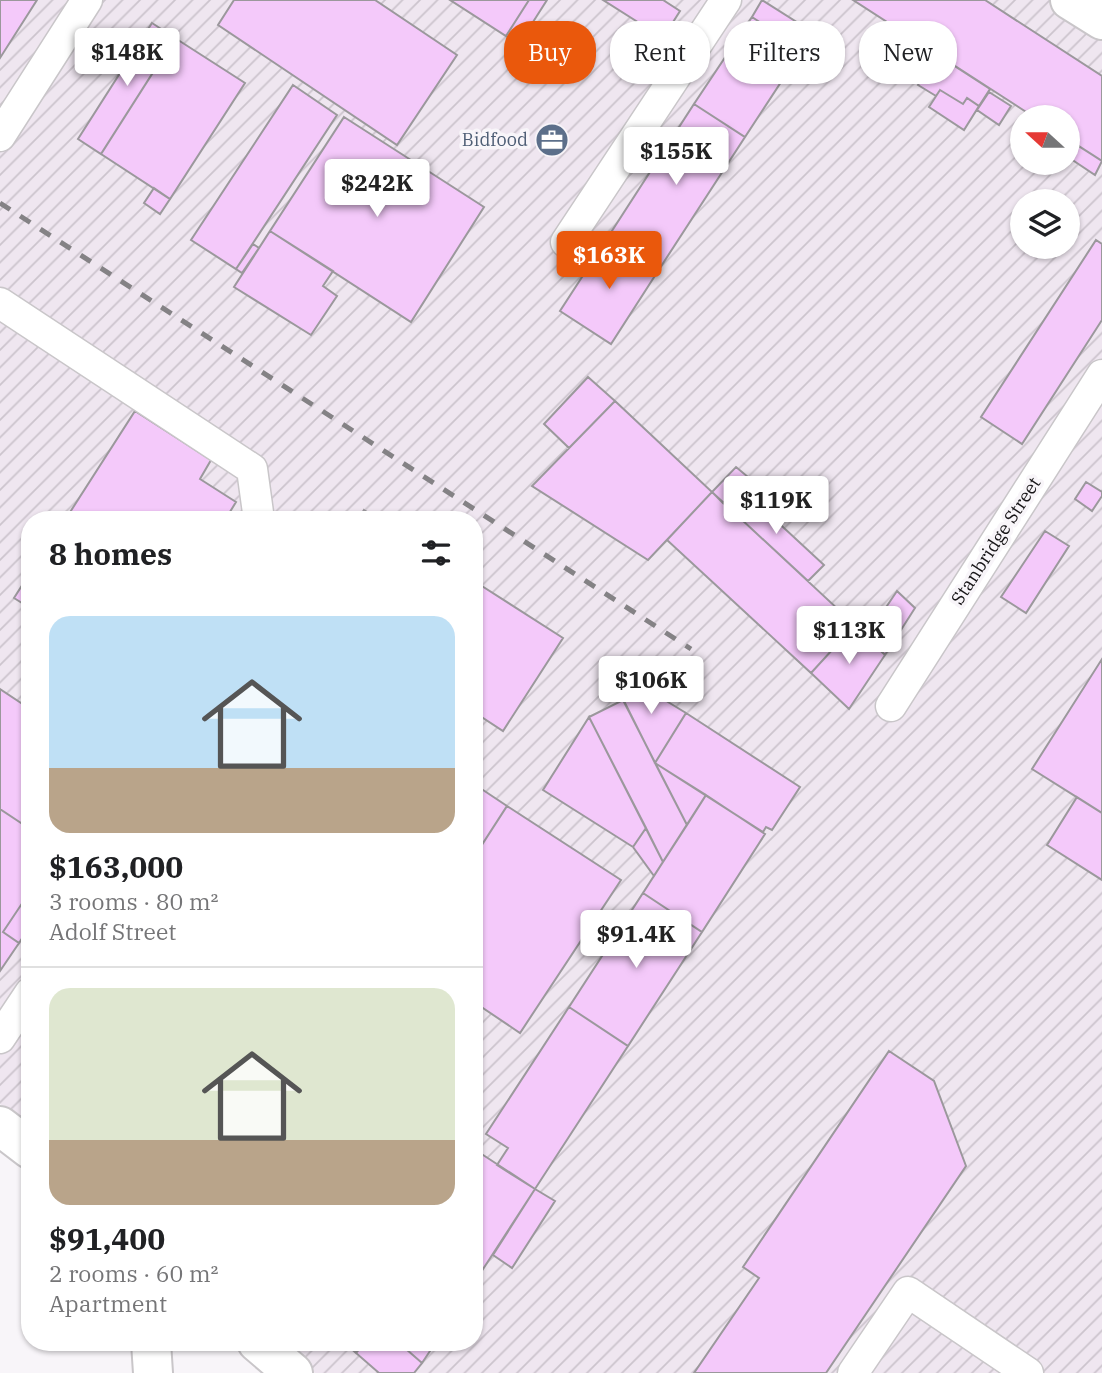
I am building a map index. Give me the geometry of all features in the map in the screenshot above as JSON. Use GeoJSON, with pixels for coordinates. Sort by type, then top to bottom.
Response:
{"type":"FeatureCollection","features":[{"type":"Feature","properties":{"kind":"main road"},"geometry":{"type":"LineString","coordinates":[[1070,0],[1102,20]]}},
{"type":"Feature","properties":{"kind":"main road"},"geometry":{"type":"LineString","coordinates":[[0,1126],[21,1142]]}},
{"type":"Feature","properties":{"kind":"main road"},"geometry":{"type":"LineString","coordinates":[[152,1351],[153,1373]]}},
{"type":"Feature","properties":{"kind":"main road"},"geometry":{"type":"LineString","coordinates":[[267,1351],[293,1373]]}},
{"type":"Feature","properties":{"kind":"street"},"geometry":{"type":"LineString","coordinates":[[0,136],[87,0]]}},
{"type":"Feature","properties":{"kind":"street"},"geometry":{"type":"LineString","coordinates":[[566,242],[726,0]]}},
{"type":"Feature","properties":{"kind":"street"},"geometry":{"type":"LineString","coordinates":[[0,303],[251,469],[258,511]]}},
{"type":"Feature","properties":{"kind":"street","name":"Stanbridge Street"},"geometry":{"type":"LineString","coordinates":[[891,706],[1102,375]]}},
{"type":"Feature","properties":{"kind":"street"},"geometry":{"type":"LineString","coordinates":[[0,1038],[21,1006]]}},
{"type":"Feature","properties":{"kind":"street"},"geometry":{"type":"LineString","coordinates":[[853,1373],[908,1292],[1028,1373]]}},
{"type":"Feature","properties":{"kind":"shaded area"},"geometry":{"type":"Polygon","coordinates":[[[0,0],[1102,0],[1102,1373],[315,1373],[289,1351],[483,1351],[483,511],[21,511],[21,1122],[0,1104],[0,0]]]}},
{"type":"Feature","properties":{"kind":"building"},"geometry":{"type":"Polygon","coordinates":[[[0,0],[37,0],[0,58],[0,0]]]}},
{"type":"Feature","properties":{"kind":"building"},"geometry":{"type":"Polygon","coordinates":[[[234,0],[375,0],[457,55],[397,145],[218,25],[234,0]]]}},
{"type":"Feature","properties":{"kind":"building"},"geometry":{"type":"Polygon","coordinates":[[[450,0],[529,0],[516,21],[504,21],[504,35],[450,0]]]}},
{"type":"Feature","properties":{"kind":"building"},"geometry":{"type":"Polygon","coordinates":[[[529,0],[547,0],[534,21],[516,21],[529,0]]]}},
{"type":"Feature","properties":{"kind":"building"},"geometry":{"type":"Polygon","coordinates":[[[603,0],[663,0],[680,11],[674,21],[636,21],[603,0]]]}},
{"type":"Feature","properties":{"kind":"building"},"geometry":{"type":"Polygon","coordinates":[[[762,0],[795,21],[758,21],[752,17],[762,0]]]}},
{"type":"Feature","properties":{"kind":"building"},"geometry":{"type":"Polygon","coordinates":[[[853,0],[985,0],[1102,76],[1102,161],[1080,147],[1080,105],[1015,105],[957,67],[957,21],[885,21],[853,0]]]}},
{"type":"Feature","properties":{"kind":"building"},"geometry":{"type":"Polygon","coordinates":[[[152,23],[175,38],[101,154],[78,139],[152,23]]]}},
{"type":"Feature","properties":{"kind":"building"},"geometry":{"type":"Polygon","coordinates":[[[175,38],[245,83],[170,199],[101,154],[175,38]]]}},
{"type":"Feature","properties":{"kind":"building"},"geometry":{"type":"Polygon","coordinates":[[[724,59],[724,84],[780,84],[745,137],[694,104],[710,84],[724,59]]]}},
{"type":"Feature","properties":{"kind":"building"},"geometry":{"type":"Polygon","coordinates":[[[957,68],[990,89],[979,106],[967,98],[963,104],[940,90],[936,96],[918,85],[957,84],[957,68]]]}},
{"type":"Feature","properties":{"kind":"building"},"geometry":{"type":"Polygon","coordinates":[[[293,85],[337,115],[236,269],[191,240],[293,85]]]}},
{"type":"Feature","properties":{"kind":"building"},"geometry":{"type":"Polygon","coordinates":[[[940,90],[963,104],[967,98],[979,106],[964,130],[929,107],[940,90]]]}},
{"type":"Feature","properties":{"kind":"building"},"geometry":{"type":"Polygon","coordinates":[[[989,92],[1010,105],[999,125],[977,110],[989,92]]]}},
{"type":"Feature","properties":{"kind":"building"},"geometry":{"type":"Polygon","coordinates":[[[694,104],[745,137],[658,271],[608,237],[694,104]]]}},
{"type":"Feature","properties":{"kind":"building"},"geometry":{"type":"Polygon","coordinates":[[[344,117],[484,207],[411,322],[270,231],[344,117]]]}},
{"type":"Feature","properties":{"kind":"building"},"geometry":{"type":"Polygon","coordinates":[[[1080,147],[1102,161],[1095,175],[1080,165],[1080,147]]]}},
{"type":"Feature","properties":{"kind":"building"},"geometry":{"type":"Polygon","coordinates":[[[154,188],[170,199],[160,214],[144,203],[154,188]]]}},
{"type":"Feature","properties":{"kind":"building"},"geometry":{"type":"Polygon","coordinates":[[[270,231],[333,271],[323,286],[337,296],[311,335],[234,287],[270,231]]]}},
{"type":"Feature","properties":{"kind":"building"},"geometry":{"type":"Polygon","coordinates":[[[608,237],[658,271],[611,344],[560,311],[608,237]]]}},
{"type":"Feature","properties":{"kind":"building"},"geometry":{"type":"Polygon","coordinates":[[[1096,240],[1102,244],[1102,320],[1022,444],[981,417],[1096,240]]]}},
{"type":"Feature","properties":{"kind":"building"},"geometry":{"type":"Polygon","coordinates":[[[253,244],[259,248],[242,273],[236,269],[253,244]]]}},
{"type":"Feature","properties":{"kind":"building"},"geometry":{"type":"Polygon","coordinates":[[[588,377],[615,401],[569,448],[544,424],[588,377]]]}},
{"type":"Feature","properties":{"kind":"building"},"geometry":{"type":"Polygon","coordinates":[[[615,401],[712,492],[648,560],[532,486],[615,401]]]}},
{"type":"Feature","properties":{"kind":"building"},"geometry":{"type":"Polygon","coordinates":[[[135,411],[211,460],[200,479],[236,502],[230,511],[71,511],[135,411]]]}},
{"type":"Feature","properties":{"kind":"building"},"geometry":{"type":"Polygon","coordinates":[[[736,467],[748,477],[723,503],[712,492],[736,467]]]}},
{"type":"Feature","properties":{"kind":"building"},"geometry":{"type":"Polygon","coordinates":[[[1086,482],[1102,492],[1092,511],[1075,499],[1086,482]]]}},
{"type":"Feature","properties":{"kind":"building"},"geometry":{"type":"Polygon","coordinates":[[[743,490],[824,565],[808,581],[727,506],[743,490]]]}},
{"type":"Feature","properties":{"kind":"building"},"geometry":{"type":"Polygon","coordinates":[[[712,492],[855,625],[811,673],[667,540],[712,492]]]}},
{"type":"Feature","properties":{"kind":"building"},"geometry":{"type":"Polygon","coordinates":[[[1045,531],[1069,546],[1026,613],[1001,597],[1045,531]]]}},
{"type":"Feature","properties":{"kind":"building"},"geometry":{"type":"Polygon","coordinates":[[[21,587],[21,602],[14,598],[21,587]]]}},
{"type":"Feature","properties":{"kind":"building"},"geometry":{"type":"Polygon","coordinates":[[[483,587],[563,638],[503,731],[483,718],[483,587]]]}},
{"type":"Feature","properties":{"kind":"building"},"geometry":{"type":"Polygon","coordinates":[[[897,591],[915,608],[885,655],[866,637],[897,591]]]}},
{"type":"Feature","properties":{"kind":"building"},"geometry":{"type":"Polygon","coordinates":[[[855,625],[885,655],[849,709],[811,673],[855,625]]]}},
{"type":"Feature","properties":{"kind":"building"},"geometry":{"type":"Polygon","coordinates":[[[1102,659],[1102,813],[1032,769],[1102,659]]]}},
{"type":"Feature","properties":{"kind":"building"},"geometry":{"type":"Polygon","coordinates":[[[627,677],[686,713],[655,763],[619,691],[627,677]]]}},
{"type":"Feature","properties":{"kind":"building"},"geometry":{"type":"Polygon","coordinates":[[[0,689],[21,703],[21,823],[0,809],[0,689]]]}},
{"type":"Feature","properties":{"kind":"building"},"geometry":{"type":"Polygon","coordinates":[[[623,700],[687,825],[663,862],[589,717],[623,700]]]}},
{"type":"Feature","properties":{"kind":"building"},"geometry":{"type":"Polygon","coordinates":[[[686,713],[800,787],[772,830],[766,827],[763,832],[655,763],[686,713]]]}},
{"type":"Feature","properties":{"kind":"building"},"geometry":{"type":"Polygon","coordinates":[[[589,717],[646,828],[633,847],[543,790],[589,717]]]}},
{"type":"Feature","properties":{"kind":"building"},"geometry":{"type":"Polygon","coordinates":[[[655,763],[706,795],[687,825],[655,763]]]}},
{"type":"Feature","properties":{"kind":"building"},"geometry":{"type":"Polygon","coordinates":[[[483,790],[507,806],[483,843],[483,790]]]}},
{"type":"Feature","properties":{"kind":"building"},"geometry":{"type":"Polygon","coordinates":[[[706,795],[765,834],[702,932],[643,893],[706,795]]]}},
{"type":"Feature","properties":{"kind":"building"},"geometry":{"type":"Polygon","coordinates":[[[1077,797],[1102,813],[1102,880],[1047,845],[1077,797]]]}},
{"type":"Feature","properties":{"kind":"building"},"geometry":{"type":"Polygon","coordinates":[[[507,806],[621,880],[520,1033],[483,1008],[483,843],[507,806]]]}},
{"type":"Feature","properties":{"kind":"building"},"geometry":{"type":"Polygon","coordinates":[[[0,809],[21,823],[21,905],[3,932],[19,943],[0,971],[0,809]]]}},
{"type":"Feature","properties":{"kind":"building"},"geometry":{"type":"Polygon","coordinates":[[[646,828],[663,862],[654,876],[633,847],[646,828]]]}},
{"type":"Feature","properties":{"kind":"building"},"geometry":{"type":"Polygon","coordinates":[[[643,893],[702,932],[628,1046],[569,1007],[643,893]]]}},
{"type":"Feature","properties":{"kind":"building"},"geometry":{"type":"Polygon","coordinates":[[[21,905],[19,943],[3,932],[21,905]]]}},
{"type":"Feature","properties":{"kind":"building"},"geometry":{"type":"Polygon","coordinates":[[[569,1007],[628,1046],[535,1189],[497,1165],[508,1148],[486,1134],[569,1007]]]}},
{"type":"Feature","properties":{"kind":"building"},"geometry":{"type":"Polygon","coordinates":[[[889,1051],[934,1081],[966,1166],[826,1373],[694,1373],[759,1278],[743,1267],[889,1051]]]}},
{"type":"Feature","properties":{"kind":"building"},"geometry":{"type":"Polygon","coordinates":[[[483,1155],[535,1189],[483,1269],[483,1155]]]}},
{"type":"Feature","properties":{"kind":"building"},"geometry":{"type":"Polygon","coordinates":[[[535,1189],[555,1201],[512,1268],[493,1255],[535,1189]]]}},
{"type":"Feature","properties":{"kind":"building"},"geometry":{"type":"Polygon","coordinates":[[[408,1351],[422,1363],[414,1373],[379,1373],[356,1353],[408,1351]]]}},
{"type":"Feature","properties":{"kind":"building"},"geometry":{"type":"Polygon","coordinates":[[[408,1351],[430,1351],[422,1363],[408,1351]]]}},
{"type":"Feature","properties":{"kind":"railway"},"geometry":{"type":"LineString","coordinates":[[0,203],[477,511]]}},
{"type":"Feature","properties":{"kind":"railway"},"geometry":{"type":"LineString","coordinates":[[483,515],[691,649]]}},
{"type":"Feature","properties":{"kind":"place","name":"Bidfood"},"geometry":{"type":"Point","coordinates":[552,140]}}]}
